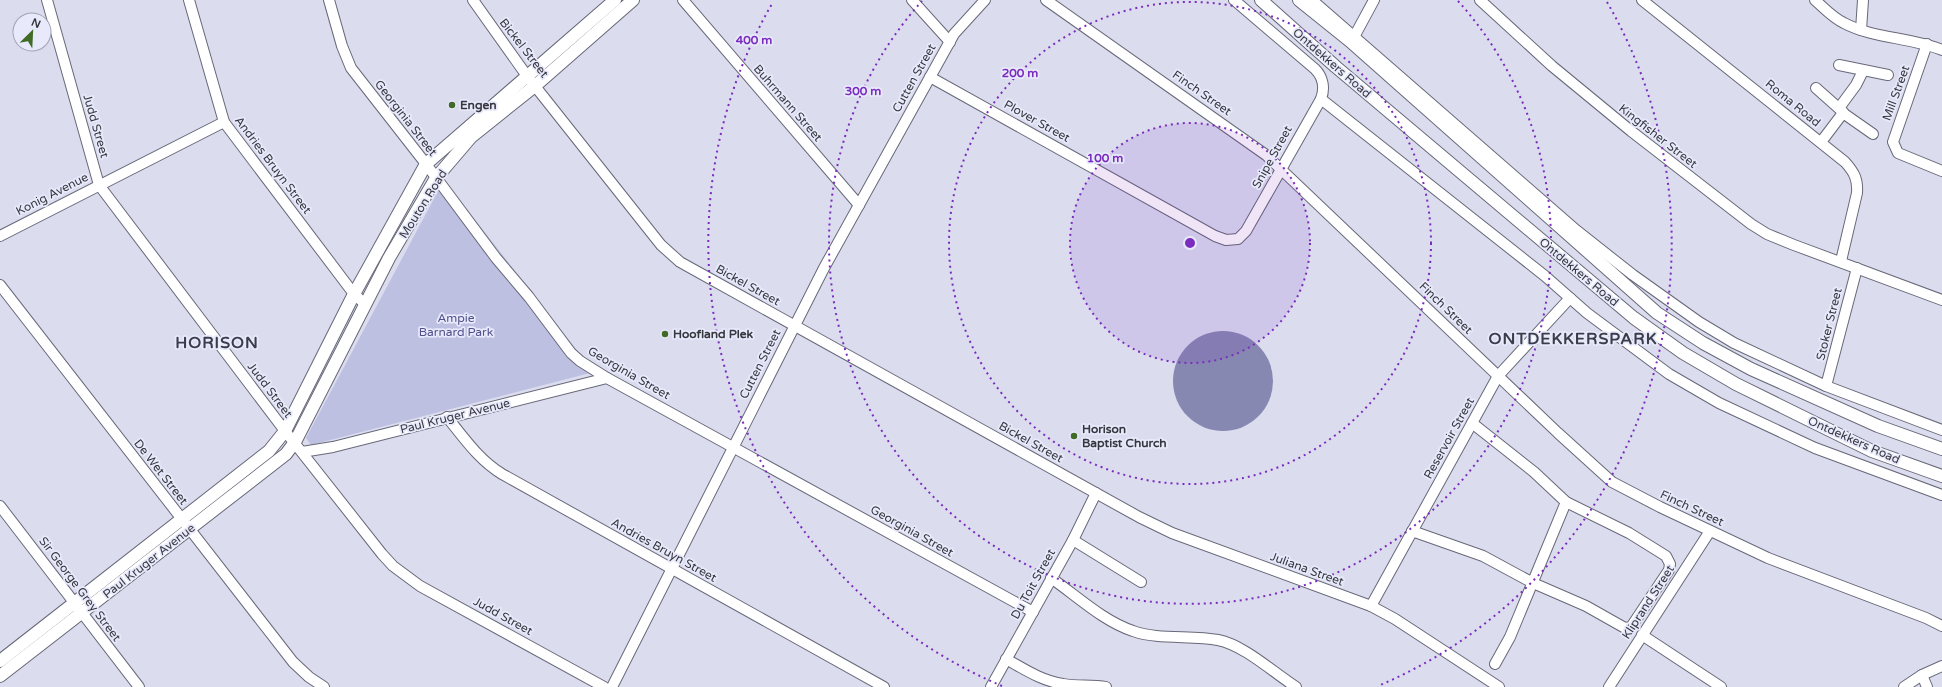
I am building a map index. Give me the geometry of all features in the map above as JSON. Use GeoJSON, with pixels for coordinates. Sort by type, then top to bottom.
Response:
{"type":"FeatureCollection","features":[{"type":"Feature","properties":{"kind":"main road","name":"Mouton Road"},"geometry":{"type":"LineString","coordinates":[[285,431],[354,294],[426,164],[615,0]]}},
{"type":"Feature","properties":{"kind":"main road","name":"Mouton Road"},"geometry":{"type":"LineString","coordinates":[[295,442],[365,304],[436,178],[471,137],[536,85],[633,0]]}},
{"type":"Feature","properties":{"kind":"main road","name":"Ontdekkers Road"},"geometry":{"type":"LineString","coordinates":[[1261,0],[1336,67],[1627,313],[1683,353],[1736,384],[1872,450],[1942,476]]}},
{"type":"Feature","properties":{"kind":"main road","name":"Ontdekkers Road"},"geometry":{"type":"LineString","coordinates":[[1299,0],[1350,41],[1657,313],[1703,343],[1751,369],[1878,426],[1942,449]]}},
{"type":"Feature","properties":{"kind":"main road","name":"Paul Kruger Avenue"},"geometry":{"type":"LineString","coordinates":[[0,661],[269,451],[285,431]]}},
{"type":"Feature","properties":{"kind":"main road","name":"Paul Kruger Avenue"},"geometry":{"type":"LineString","coordinates":[[0,676],[277,462],[295,442]]}},
{"type":"Feature","properties":{"kind":"street","name":"Judd Street"},"geometry":{"type":"LineString","coordinates":[[47,0],[99,185],[285,431],[369,539],[393,566],[420,586],[604,687]]}},
{"type":"Feature","properties":{"kind":"street","name":"Andries Bruyn Street"},"geometry":{"type":"LineString","coordinates":[[189,0],[224,122],[354,294],[365,304]]}},
{"type":"Feature","properties":{"kind":"street","name":"Georginia Street"},"geometry":{"type":"LineString","coordinates":[[329,0],[342,46],[351,68],[571,353],[584,364],[607,378],[1033,612]]}},
{"type":"Feature","properties":{"kind":"street","name":"Bickel Street"},"geometry":{"type":"LineString","coordinates":[[473,0],[527,76],[536,85],[666,250],[680,262],[1096,493]]}},
{"type":"Feature","properties":{"kind":"street","name":"Buhrmann Street"},"geometry":{"type":"LineString","coordinates":[[682,0],[859,205]]}},
{"type":"Feature","properties":{"kind":"street"},"geometry":{"type":"LineString","coordinates":[[912,0],[950,42]]}},
{"type":"Feature","properties":{"kind":"street","name":"Cutten Street"},"geometry":{"type":"LineString","coordinates":[[612,687],[795,325],[859,205],[950,42],[964,22],[985,0]]}},
{"type":"Feature","properties":{"kind":"street","name":"Finch Street"},"geometry":{"type":"LineString","coordinates":[[1046,0],[1258,149],[1281,168],[1498,376],[1612,482],[1768,558],[1926,618],[1942,626]]}},
{"type":"Feature","properties":{"kind":"street","name":"Ontdekkers Road"},"geometry":{"type":"LineString","coordinates":[[1234,0],[1315,69],[1320,75],[1323,85]]}},
{"type":"Feature","properties":{"kind":"street"},"geometry":{"type":"LineString","coordinates":[[1312,0],[1576,230],[1633,275],[1720,336],[1826,386],[1942,430]]}},
{"type":"Feature","properties":{"kind":"street"},"geometry":{"type":"LineString","coordinates":[[1354,36],[1374,0]]}},
{"type":"Feature","properties":{"kind":"street","name":"Kingfisher Street"},"geometry":{"type":"LineString","coordinates":[[1480,0],[1568,80],[1751,224],[1767,234],[1794,245],[1841,261],[1942,300]]}},
{"type":"Feature","properties":{"kind":"street","name":"Roma Road"},"geometry":{"type":"LineString","coordinates":[[1642,0],[1821,142],[1853,170],[1857,184],[1841,261]]}},
{"type":"Feature","properties":{"kind":"street"},"geometry":{"type":"LineString","coordinates":[[1815,0],[1842,23],[1861,30],[1928,44],[1942,50]]}},
{"type":"Feature","properties":{"kind":"street"},"geometry":{"type":"LineString","coordinates":[[1861,30],[1863,0]]}},
{"type":"Feature","properties":{"kind":"street","name":"Mill Street"},"geometry":{"type":"LineString","coordinates":[[1928,44],[1893,142],[1895,150],[1904,157],[1942,171]]}},
{"type":"Feature","properties":{"kind":"street"},"geometry":{"type":"LineString","coordinates":[[1839,65],[1888,75]]}},
{"type":"Feature","properties":{"kind":"street"},"geometry":{"type":"LineString","coordinates":[[1821,142],[1863,71]]}},
{"type":"Feature","properties":{"kind":"street","name":"Plover Street"},"geometry":{"type":"LineString","coordinates":[[930,77],[1215,236],[1226,240],[1238,239]]}},
{"type":"Feature","properties":{"kind":"street","name":"Snipe Street"},"geometry":{"type":"LineString","coordinates":[[1238,239],[1246,231],[1321,99],[1323,85]]}},
{"type":"Feature","properties":{"kind":"street"},"geometry":{"type":"LineString","coordinates":[[1816,88],[1872,134]]}},
{"type":"Feature","properties":{"kind":"street","name":"Ontdekkers Road"},"geometry":{"type":"LineString","coordinates":[[1321,99],[1545,276],[1587,313],[1655,364],[1687,385],[1719,403],[1815,448],[1942,496]]}},
{"type":"Feature","properties":{"kind":"street","name":"Konig Avenue"},"geometry":{"type":"LineString","coordinates":[[0,236],[224,122]]}},
{"type":"Feature","properties":{"kind":"street","name":"Stoker Street"},"geometry":{"type":"LineString","coordinates":[[1826,386],[1857,268]]}},
{"type":"Feature","properties":{"kind":"street","name":"De Wet Street"},"geometry":{"type":"LineString","coordinates":[[0,285],[293,662],[309,677],[324,687]]}},
{"type":"Feature","properties":{"kind":"street","name":"Reservoir Street"},"geometry":{"type":"LineString","coordinates":[[1371,606],[1498,376],[1570,298]]}},
{"type":"Feature","properties":{"kind":"street","name":"Paul Kruger Avenue"},"geometry":{"type":"LineString","coordinates":[[302,452],[333,447],[447,417],[607,378]]}},
{"type":"Feature","properties":{"kind":"street","name":"Andries Bruyn Street"},"geometry":{"type":"LineString","coordinates":[[447,417],[469,445],[494,469],[884,687]]}},
{"type":"Feature","properties":{"kind":"street"},"geometry":{"type":"LineString","coordinates":[[1412,531],[1483,556],[1533,583],[1586,606],[1625,628],[1631,627],[1669,570],[1670,564],[1666,556],[1629,533],[1566,502],[1534,472],[1472,423]]}},
{"type":"Feature","properties":{"kind":"street","name":"Du Toit Street"},"geometry":{"type":"LineString","coordinates":[[991,687],[1073,540],[1096,493]]}},
{"type":"Feature","properties":{"kind":"street","name":"Juliana Street"},"geometry":{"type":"LineString","coordinates":[[1096,493],[1172,533],[1371,606],[1410,629],[1499,687]]}},
{"type":"Feature","properties":{"kind":"street"},"geometry":{"type":"LineString","coordinates":[[1495,664],[1510,638],[1566,502]]}},
{"type":"Feature","properties":{"kind":"street","name":"Sir George Grey Street"},"geometry":{"type":"LineString","coordinates":[[0,506],[139,687]]}},
{"type":"Feature","properties":{"kind":"street","name":"Kliprand Street"},"geometry":{"type":"LineString","coordinates":[[1609,687],[1710,531]]}},
{"type":"Feature","properties":{"kind":"street"},"geometry":{"type":"LineString","coordinates":[[1073,540],[1141,582]]}},
{"type":"Feature","properties":{"kind":"street"},"geometry":{"type":"LineString","coordinates":[[1051,578],[1097,611],[1126,628],[1145,634],[1224,641],[1248,654],[1296,687]]}},
{"type":"Feature","properties":{"kind":"street"},"geometry":{"type":"LineString","coordinates":[[1642,635],[1721,687]]}},
{"type":"Feature","properties":{"kind":"street"},"geometry":{"type":"LineString","coordinates":[[1006,659],[1054,682],[1106,687]]}},
{"type":"Feature","properties":{"kind":"street"},"geometry":{"type":"LineString","coordinates":[[1904,687],[1922,675],[1942,666]]}},
{"type":"Feature","properties":{"kind":"street"},"geometry":{"type":"LineString","coordinates":[[1922,675],[1927,687]]}},
{"type":"Feature","properties":{"kind":"green space","name":"Ampie Barnard Park"},"geometry":{"type":"Polygon","coordinates":[[[444,180],[594,372],[311,445],[306,438],[444,180]]]}},
{"type":"Feature","properties":{"kind":"shaded area"},"geometry":{"type":"Polygon","coordinates":[[[1223,331],[1233,332],[1251,339],[1265,353],[1272,371],[1272,391],[1265,409],[1251,423],[1233,430],[1223,431],[1213,430],[1195,423],[1181,409],[1174,391],[1173,381],[1174,371],[1181,353],[1195,339],[1213,332],[1223,331]]]}},
{"type":"Feature","properties":{"kind":"place","name":"Engen"},"geometry":{"type":"Point","coordinates":[452,105]}},
{"type":"Feature","properties":{"kind":"place","name":"Hoofland Plek"},"geometry":{"type":"Point","coordinates":[665,334]}},
{"type":"Feature","properties":{"kind":"place","name":"Horison Baptist Church"},"geometry":{"type":"Point","coordinates":[1074,436]}},
{"type":"Feature","properties":{"kind":"district","name":"ONTDEKKERSPARK"},"geometry":{"type":"Point","coordinates":[1573,338]}},
{"type":"Feature","properties":{"kind":"district","name":"HORISON"},"geometry":{"type":"Point","coordinates":[217,342]}}]}
